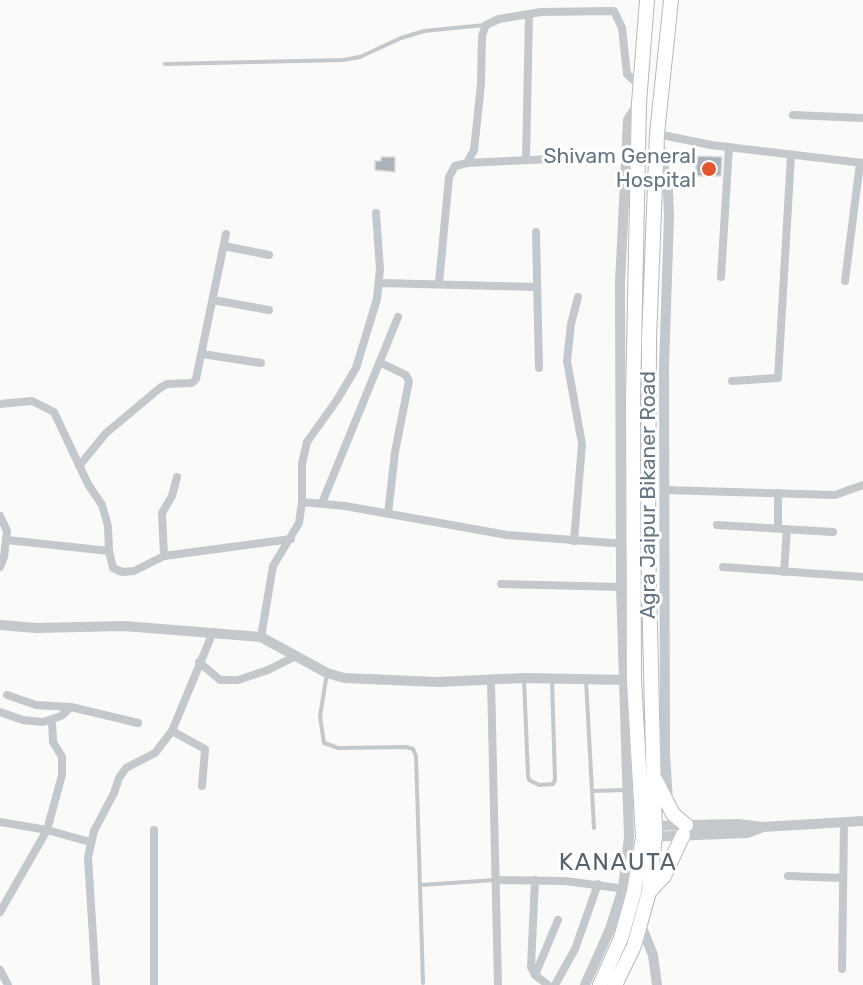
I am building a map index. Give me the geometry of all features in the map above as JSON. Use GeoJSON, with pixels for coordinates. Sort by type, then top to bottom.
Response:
{"type":"FeatureCollection","features":[{"type":"Feature","properties":{"kind":"highway","name":"Agra Jaipur Bikaner Road"},"geometry":{"type":"LineString","coordinates":[[615,985],[634,946],[649,892],[628,680],[627,544],[639,103],[647,0]]}},
{"type":"Feature","properties":{"kind":"highway","name":"Agra Jaipur Bikaner Road"},"geometry":{"type":"LineString","coordinates":[[600,985],[621,938],[653,776],[648,544],[649,339],[657,134],[671,0]]}},
{"type":"Feature","properties":{"kind":"highway"},"geometry":{"type":"LineString","coordinates":[[649,892],[664,876],[685,830],[673,814],[653,776]]}},
{"type":"Feature","properties":{"kind":"street"},"geometry":{"type":"LineString","coordinates":[[467,163],[474,150],[477,135],[482,36],[486,25],[499,19],[529,14],[614,11],[622,28],[627,74],[640,86]]}},
{"type":"Feature","properties":{"kind":"street"},"geometry":{"type":"LineString","coordinates":[[526,159],[529,14]]}},
{"type":"Feature","properties":{"kind":"street"},"geometry":{"type":"LineString","coordinates":[[793,115],[863,118]]}},
{"type":"Feature","properties":{"kind":"street"},"geometry":{"type":"LineString","coordinates":[[669,804],[664,744],[664,368],[669,216],[668,191],[657,134],[729,147],[862,163],[845,280]]}},
{"type":"Feature","properties":{"kind":"street"},"geometry":{"type":"LineString","coordinates":[[721,277],[729,147]]}},
{"type":"Feature","properties":{"kind":"street"},"geometry":{"type":"LineString","coordinates":[[732,381],[778,378],[791,155]]}},
{"type":"Feature","properties":{"kind":"street"},"geometry":{"type":"LineString","coordinates":[[439,283],[448,177],[451,169],[467,163],[550,159]]}},
{"type":"Feature","properties":{"kind":"street"},"geometry":{"type":"LineString","coordinates":[[261,637],[273,566],[299,523],[302,502],[302,464],[307,442],[338,400],[356,368],[380,283],[376,213]]}},
{"type":"Feature","properties":{"kind":"street"},"geometry":{"type":"LineString","coordinates":[[536,232],[539,368]]}},
{"type":"Feature","properties":{"kind":"street"},"geometry":{"type":"LineString","coordinates":[[79,466],[106,433],[160,388],[167,384],[192,383],[196,379],[226,234]]}},
{"type":"Feature","properties":{"kind":"street"},"geometry":{"type":"LineString","coordinates":[[224,246],[269,255]]}},
{"type":"Feature","properties":{"kind":"street"},"geometry":{"type":"LineString","coordinates":[[380,283],[536,287]]}},
{"type":"Feature","properties":{"kind":"street"},"geometry":{"type":"LineString","coordinates":[[574,541],[582,444],[567,362],[571,324],[578,297]]}},
{"type":"Feature","properties":{"kind":"street"},"geometry":{"type":"LineString","coordinates":[[213,300],[269,310]]}},
{"type":"Feature","properties":{"kind":"street"},"geometry":{"type":"LineString","coordinates":[[322,503],[398,317]]}},
{"type":"Feature","properties":{"kind":"street"},"geometry":{"type":"LineString","coordinates":[[202,354],[261,363]]}},
{"type":"Feature","properties":{"kind":"street"},"geometry":{"type":"LineString","coordinates":[[381,363],[401,372],[409,381],[395,452],[388,514]]}},
{"type":"Feature","properties":{"kind":"street"},"geometry":{"type":"LineString","coordinates":[[0,404],[32,401],[54,412],[79,466],[102,505],[108,526],[109,551],[113,568],[122,572],[134,571],[164,556],[291,539]]}},
{"type":"Feature","properties":{"kind":"street"},"geometry":{"type":"LineString","coordinates":[[164,556],[162,513],[172,496],[177,477]]}},
{"type":"Feature","properties":{"kind":"street"},"geometry":{"type":"LineString","coordinates":[[664,490],[836,495],[863,485]]}},
{"type":"Feature","properties":{"kind":"street"},"geometry":{"type":"LineString","coordinates":[[778,493],[784,572]]}},
{"type":"Feature","properties":{"kind":"street"},"geometry":{"type":"LineString","coordinates":[[302,502],[322,503],[487,532],[627,544],[621,586],[628,680],[628,790],[642,831],[685,830],[738,824],[763,827],[863,821]]}},
{"type":"Feature","properties":{"kind":"street"},"geometry":{"type":"LineString","coordinates":[[0,516],[5,523],[7,540],[0,567]]}},
{"type":"Feature","properties":{"kind":"street"},"geometry":{"type":"LineString","coordinates":[[717,525],[833,532]]}},
{"type":"Feature","properties":{"kind":"street"},"geometry":{"type":"LineString","coordinates":[[7,540],[109,551]]}},
{"type":"Feature","properties":{"kind":"street"},"geometry":{"type":"LineString","coordinates":[[723,567],[863,577]]}},
{"type":"Feature","properties":{"kind":"street"},"geometry":{"type":"LineString","coordinates":[[501,584],[621,586]]}},
{"type":"Feature","properties":{"kind":"street"},"geometry":{"type":"LineString","coordinates":[[0,625],[36,628],[124,626],[261,637],[327,673],[344,678],[438,682],[524,678],[628,680]]}},
{"type":"Feature","properties":{"kind":"street"},"geometry":{"type":"LineString","coordinates":[[96,985],[89,901],[90,842],[119,778],[126,768],[155,753],[172,731],[213,632]]}},
{"type":"Feature","properties":{"kind":"street"},"geometry":{"type":"LineString","coordinates":[[199,662],[220,680],[237,680],[268,670],[296,656]]}},
{"type":"Feature","properties":{"kind":"street"},"geometry":{"type":"LineString","coordinates":[[491,680],[498,985]]}},
{"type":"Feature","properties":{"kind":"street"},"geometry":{"type":"LineString","coordinates":[[7,695],[36,705],[71,707],[138,723]]}},
{"type":"Feature","properties":{"kind":"street"},"geometry":{"type":"LineString","coordinates":[[0,712],[32,722],[52,721],[71,707]]}},
{"type":"Feature","properties":{"kind":"street"},"geometry":{"type":"LineString","coordinates":[[0,912],[47,830],[62,775],[62,757],[52,736],[52,721]]}},
{"type":"Feature","properties":{"kind":"street"},"geometry":{"type":"LineString","coordinates":[[172,731],[205,749],[202,786]]}},
{"type":"Feature","properties":{"kind":"street"},"geometry":{"type":"LineString","coordinates":[[0,822],[47,830],[90,842]]}},
{"type":"Feature","properties":{"kind":"street"},"geometry":{"type":"LineString","coordinates":[[842,969],[844,822]]}},
{"type":"Feature","properties":{"kind":"street"},"geometry":{"type":"LineString","coordinates":[[154,830],[154,985]]}},
{"type":"Feature","properties":{"kind":"street"},"geometry":{"type":"LineString","coordinates":[[789,876],[843,878]]}},
{"type":"Feature","properties":{"kind":"street"},"geometry":{"type":"LineString","coordinates":[[496,880],[598,884],[629,890],[585,985]]}},
{"type":"Feature","properties":{"kind":"street"},"geometry":{"type":"LineString","coordinates":[[535,880],[531,967],[535,975],[548,985]]}},
{"type":"Feature","properties":{"kind":"street"},"geometry":{"type":"LineString","coordinates":[[555,985],[575,949],[598,884]]}},
{"type":"Feature","properties":{"kind":"street"},"geometry":{"type":"LineString","coordinates":[[535,975],[558,920]]}},
{"type":"Feature","properties":{"kind":"street"},"geometry":{"type":"LineString","coordinates":[[640,923],[654,955],[657,985]]}},
{"type":"Feature","properties":{"kind":"street"},"geometry":{"type":"LineString","coordinates":[[0,970],[8,985]]}},
{"type":"Feature","properties":{"kind":"lane"},"geometry":{"type":"LineString","coordinates":[[165,64],[343,60],[360,57],[401,38],[424,31],[486,25]]}},
{"type":"Feature","properties":{"kind":"lane"},"geometry":{"type":"LineString","coordinates":[[327,673],[321,702],[324,743],[338,748],[406,747],[413,749],[416,756],[423,983]]}},
{"type":"Feature","properties":{"kind":"lane"},"geometry":{"type":"LineString","coordinates":[[524,678],[528,775],[529,780],[539,785],[553,784],[555,780],[552,678]]}},
{"type":"Feature","properties":{"kind":"lane"},"geometry":{"type":"LineString","coordinates":[[586,680],[594,828]]}},
{"type":"Feature","properties":{"kind":"lane"},"geometry":{"type":"LineString","coordinates":[[592,791],[628,790]]}},
{"type":"Feature","properties":{"kind":"lane"},"geometry":{"type":"LineString","coordinates":[[421,885],[496,880]]}},
{"type":"Feature","properties":{"kind":"building"},"geometry":{"type":"Polygon","coordinates":[[[696,156],[722,157],[721,176],[696,176],[696,156]]]}},
{"type":"Feature","properties":{"kind":"building"},"geometry":{"type":"Polygon","coordinates":[[[381,157],[395,157],[395,172],[375,170],[375,161],[381,161],[381,157]]]}},
{"type":"Feature","properties":{"kind":"place","name":"Shivam General Hospital"},"geometry":{"type":"Point","coordinates":[709,169]}},
{"type":"Feature","properties":{"kind":"district","name":"KANAUTA"},"geometry":{"type":"Point","coordinates":[618,863]}}]}
